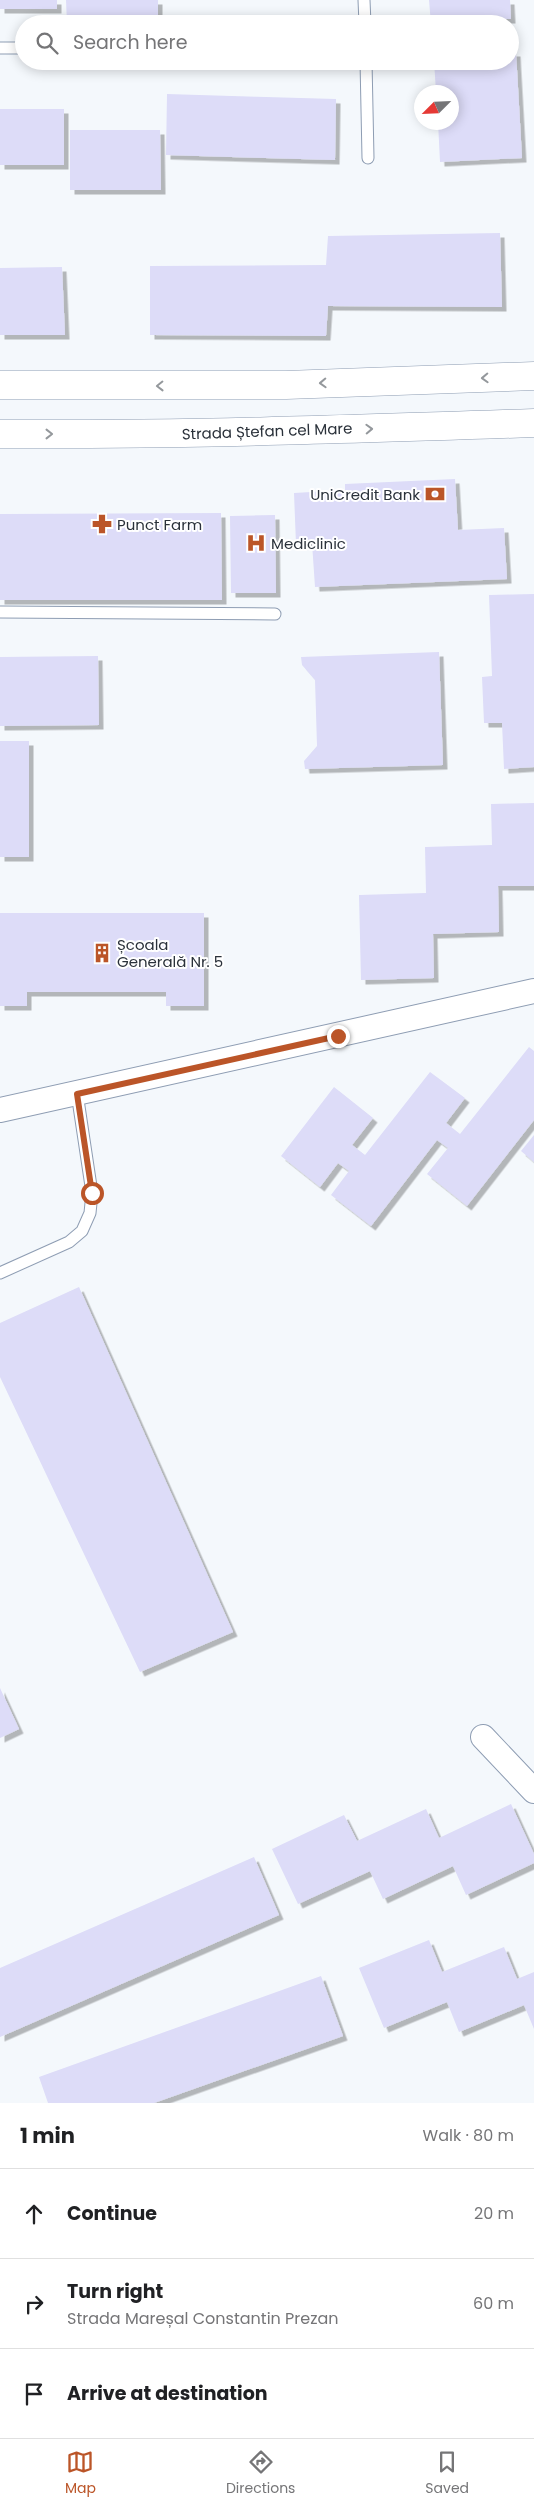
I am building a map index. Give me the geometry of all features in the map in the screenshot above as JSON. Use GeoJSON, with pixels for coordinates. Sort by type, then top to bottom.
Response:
{"type":"FeatureCollection","features":[{"type":"Feature","properties":{"kind":"main road"},"geometry":{"type":"LineString","coordinates":[[0,386],[286,385],[534,376]]}},
{"type":"Feature","properties":{"kind":"main road","name":"Strada Ștefan cel Mare"},"geometry":{"type":"LineString","coordinates":[[0,434],[128,435],[282,432],[534,423]]}},
{"type":"Feature","properties":{"kind":"street"},"geometry":{"type":"LineString","coordinates":[[0,1110],[534,991]]}},
{"type":"Feature","properties":{"kind":"street"},"geometry":{"type":"LineString","coordinates":[[483,1737],[534,1791]]}},
{"type":"Feature","properties":{"kind":"lane"},"geometry":{"type":"LineString","coordinates":[[364,0],[365,15]]}},
{"type":"Feature","properties":{"kind":"lane"},"geometry":{"type":"LineString","coordinates":[[0,48],[15,48]]}},
{"type":"Feature","properties":{"kind":"lane"},"geometry":{"type":"LineString","coordinates":[[366,70],[368,158]]}},
{"type":"Feature","properties":{"kind":"lane"},"geometry":{"type":"LineString","coordinates":[[0,612],[275,614]]}},
{"type":"Feature","properties":{"kind":"lane"},"geometry":{"type":"LineString","coordinates":[[0,1273],[69,1242],[82,1231],[90,1214],[92,1193],[77,1094]]}},
{"type":"Feature","properties":{"kind":"building"},"geometry":{"type":"Polygon","coordinates":[[[0,0],[57,0],[57,9],[0,9],[0,0]]]}},
{"type":"Feature","properties":{"kind":"building"},"geometry":{"type":"Polygon","coordinates":[[[66,0],[158,0],[158,15],[67,15],[66,0]]]}},
{"type":"Feature","properties":{"kind":"building"},"geometry":{"type":"Polygon","coordinates":[[[429,0],[510,0],[511,15],[430,15],[429,0]]]}},
{"type":"Feature","properties":{"kind":"building"},"geometry":{"type":"Polygon","coordinates":[[[435,70],[517,70],[522,158],[440,162],[438,130],[459,130],[459,85],[436,85],[435,70]]]}},
{"type":"Feature","properties":{"kind":"building"},"geometry":{"type":"Polygon","coordinates":[[[167,94],[336,99],[335,160],[166,155],[167,94]]]}},
{"type":"Feature","properties":{"kind":"building"},"geometry":{"type":"Polygon","coordinates":[[[0,109],[64,109],[64,165],[0,165],[0,109]]]}},
{"type":"Feature","properties":{"kind":"building"},"geometry":{"type":"Polygon","coordinates":[[[70,130],[160,130],[161,190],[70,190],[70,130]]]}},
{"type":"Feature","properties":{"kind":"building"},"geometry":{"type":"Polygon","coordinates":[[[500,233],[502,307],[328,306],[326,336],[150,335],[150,266],[326,265],[328,236],[500,233]]]}},
{"type":"Feature","properties":{"kind":"building"},"geometry":{"type":"Polygon","coordinates":[[[62,267],[65,335],[0,335],[0,268],[62,267]]]}},
{"type":"Feature","properties":{"kind":"building"},"geometry":{"type":"Polygon","coordinates":[[[455,479],[458,530],[504,528],[507,579],[315,587],[312,543],[296,544],[294,493],[345,490],[345,484],[455,479]]]}},
{"type":"Feature","properties":{"kind":"building"},"geometry":{"type":"Polygon","coordinates":[[[221,513],[222,600],[0,600],[0,514],[221,513]]]}},
{"type":"Feature","properties":{"kind":"building"},"geometry":{"type":"Polygon","coordinates":[[[275,515],[276,593],[231,593],[230,516],[275,515]]]}},
{"type":"Feature","properties":{"kind":"building"},"geometry":{"type":"Polygon","coordinates":[[[534,594],[534,767],[504,769],[502,723],[484,723],[482,677],[492,676],[489,595],[534,594]]]}},
{"type":"Feature","properties":{"kind":"building"},"geometry":{"type":"Polygon","coordinates":[[[439,652],[443,765],[305,769],[304,761],[317,746],[315,680],[302,665],[301,657],[439,652]]]}},
{"type":"Feature","properties":{"kind":"building"},"geometry":{"type":"Polygon","coordinates":[[[98,656],[99,725],[0,726],[0,657],[98,656]]]}},
{"type":"Feature","properties":{"kind":"building"},"geometry":{"type":"Polygon","coordinates":[[[0,741],[29,741],[29,857],[0,857],[0,741]]]}},
{"type":"Feature","properties":{"kind":"building"},"geometry":{"type":"Polygon","coordinates":[[[534,803],[534,886],[498,886],[499,932],[433,934],[434,978],[361,980],[359,895],[426,893],[425,847],[492,845],[491,804],[534,803]]]}},
{"type":"Feature","properties":{"kind":"building","name":"Școala Generală Nr. 5"},"geometry":{"type":"Polygon","coordinates":[[[0,913],[204,913],[204,1006],[166,1006],[166,992],[27,992],[27,1006],[0,1006],[0,913]]]}},
{"type":"Feature","properties":{"kind":"building"},"geometry":{"type":"Polygon","coordinates":[[[529,1047],[534,1051],[534,1120],[467,1206],[427,1174],[448,1148],[437,1140],[371,1226],[331,1195],[349,1171],[338,1163],[320,1187],[281,1156],[334,1087],[373,1118],[352,1145],[365,1155],[430,1072],[465,1098],[446,1123],[460,1134],[529,1047]]]}},
{"type":"Feature","properties":{"kind":"building"},"geometry":{"type":"Polygon","coordinates":[[[534,1135],[534,1162],[521,1151],[534,1135]]]}},
{"type":"Feature","properties":{"kind":"building"},"geometry":{"type":"Polygon","coordinates":[[[79,1287],[233,1632],[140,1672],[0,1377],[0,1323],[79,1287]]]}},
{"type":"Feature","properties":{"kind":"building"},"geometry":{"type":"Polygon","coordinates":[[[0,1688],[19,1729],[0,1738],[0,1688]]]}},
{"type":"Feature","properties":{"kind":"building"},"geometry":{"type":"Polygon","coordinates":[[[511,1804],[534,1854],[534,1863],[466,1895],[453,1866],[383,1899],[370,1871],[298,1904],[272,1849],[344,1815],[357,1841],[426,1809],[439,1838],[511,1804]]]}},
{"type":"Feature","properties":{"kind":"building"},"geometry":{"type":"Polygon","coordinates":[[[254,1857],[279,1915],[0,2037],[0,1968],[254,1857]]]}},
{"type":"Feature","properties":{"kind":"building"},"geometry":{"type":"Polygon","coordinates":[[[429,1940],[442,1972],[504,1947],[517,1979],[534,1972],[534,2029],[524,2005],[459,2032],[447,2002],[384,2028],[359,1968],[429,1940]]]}},
{"type":"Feature","properties":{"kind":"building"},"geometry":{"type":"Polygon","coordinates":[[[321,1976],[343,2036],[154,2103],[48,2103],[39,2077],[321,1976]]]}},
{"type":"Feature","properties":{"kind":"place","name":"UniCredit Bank"},"geometry":{"type":"Point","coordinates":[435,494]}},
{"type":"Feature","properties":{"kind":"place","name":"Punct Farm"},"geometry":{"type":"Point","coordinates":[102,524]}},
{"type":"Feature","properties":{"kind":"place","name":"Mediclinic"},"geometry":{"type":"Point","coordinates":[256,543]}},
{"type":"Feature","properties":{"kind":"place","name":"Școala Generală Nr. 5"},"geometry":{"type":"Point","coordinates":[102,953]}},
{"type":"Feature","properties":{"kind":"route"},"geometry":{"type":"LineString","coordinates":[[92,1193],[77,1094],[338,1036]]}}]}
